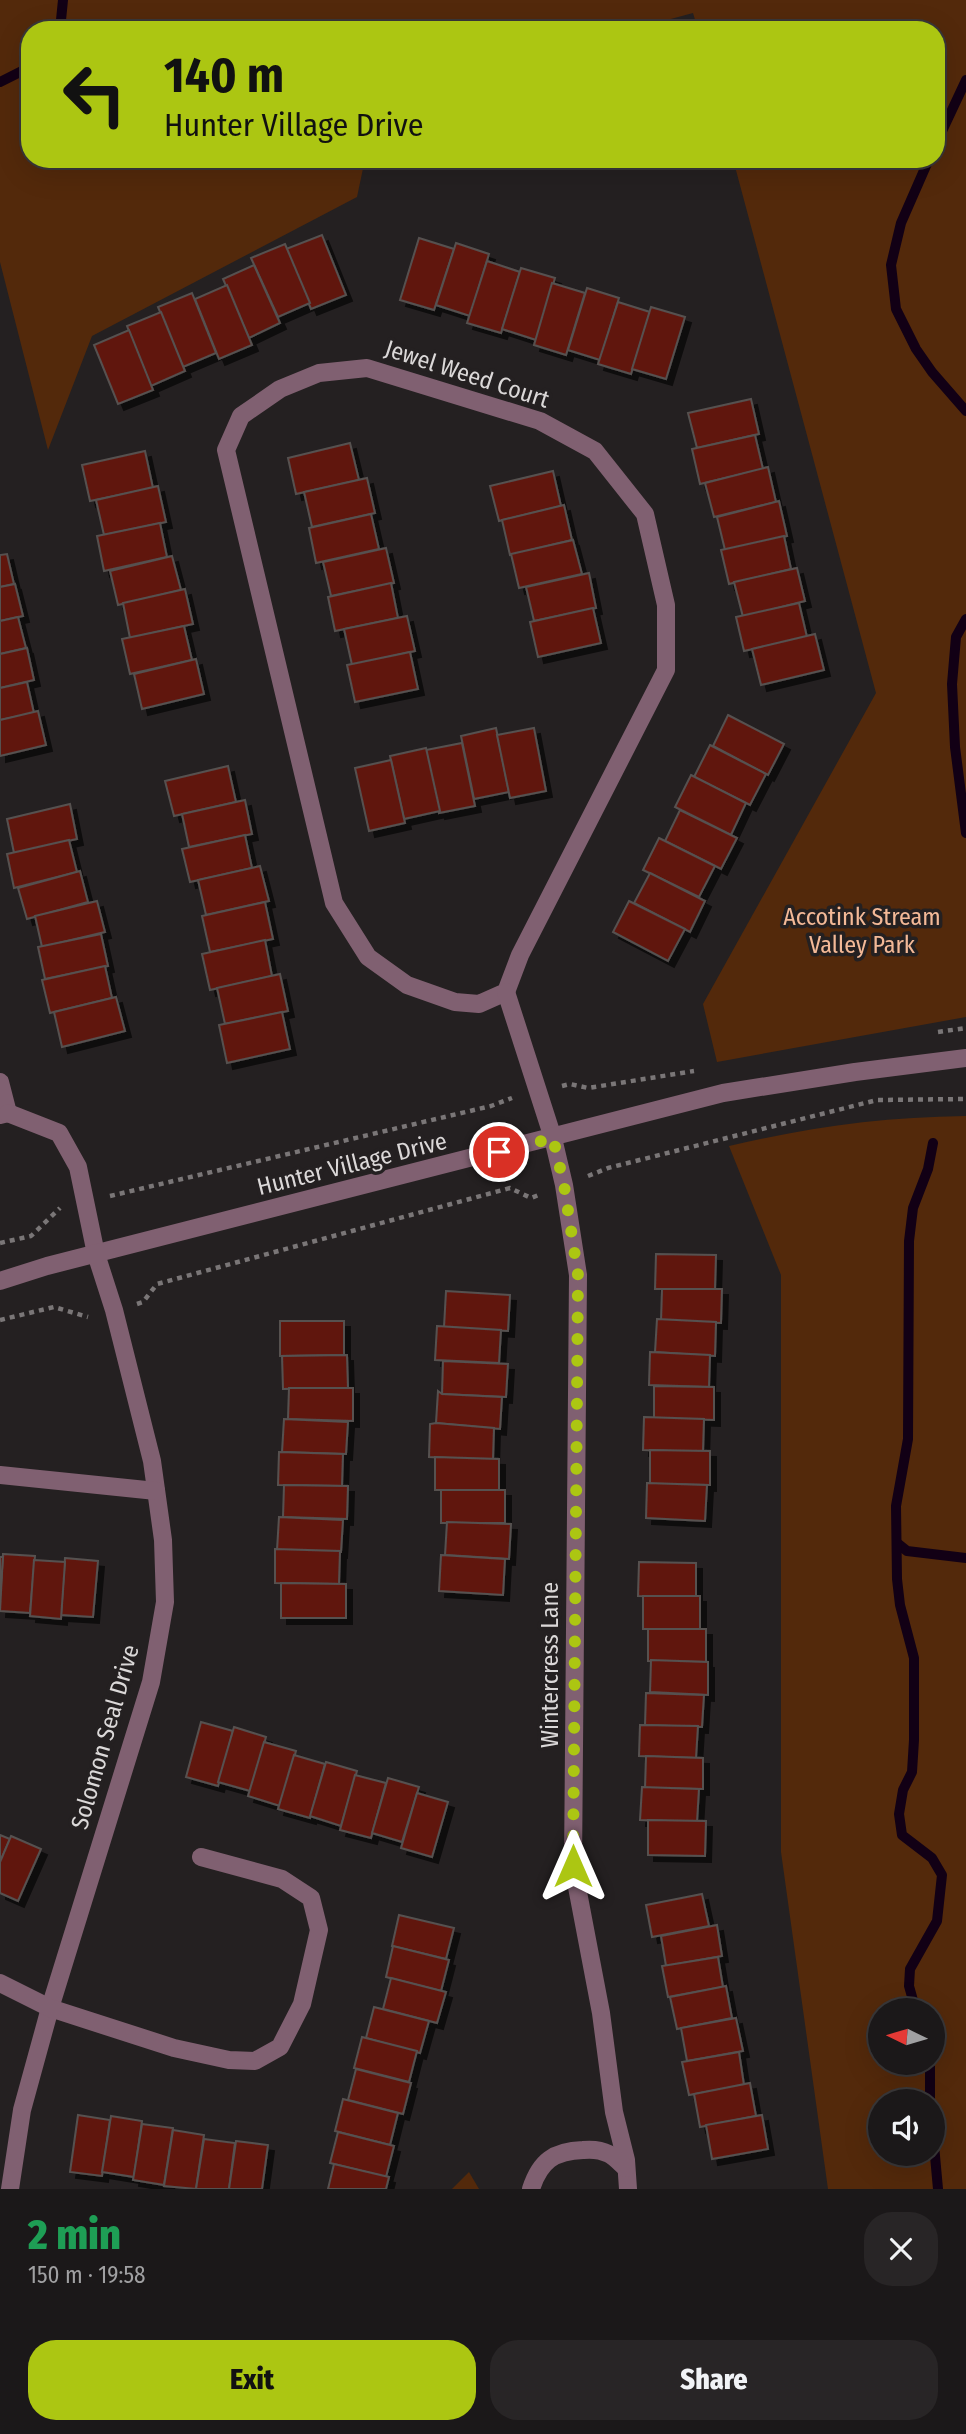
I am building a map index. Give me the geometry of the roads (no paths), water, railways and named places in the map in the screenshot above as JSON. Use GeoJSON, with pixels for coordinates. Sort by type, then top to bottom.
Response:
{"type":"FeatureCollection","features":[{"type":"Feature","properties":{"kind":"street","name":"Jewel Weed Court"},"geometry":{"type":"LineString","coordinates":[[367,368],[540,421],[595,451],[645,514],[666,605],[666,670],[520,955],[506,992],[479,1004],[455,1002],[407,985],[368,957],[334,903],[226,450],[241,415],[281,389],[320,373],[367,368]]}},
{"type":"Feature","properties":{"kind":"street"},"geometry":{"type":"LineString","coordinates":[[506,992],[553,1138]]}},
{"type":"Feature","properties":{"kind":"street","name":"Hunter Village Drive"},"geometry":{"type":"LineString","coordinates":[[0,1281],[723,1093],[966,1058]]}},
{"type":"Feature","properties":{"kind":"street"},"geometry":{"type":"LineString","coordinates":[[0,1082],[4,1114]]}},
{"type":"Feature","properties":{"kind":"street","name":"Solomon Seal Drive"},"geometry":{"type":"LineString","coordinates":[[4,1114],[59,1133],[78,1167],[96,1254],[114,1310],[152,1461],[163,1540],[165,1602],[151,1682],[50,2008],[22,2110],[10,2189]]}},
{"type":"Feature","properties":{"kind":"street","name":"Wintercress Lane"},"geometry":{"type":"LineString","coordinates":[[553,1138],[564,1185],[578,1275],[573,1866],[601,2012],[614,2112],[628,2189]]}},
{"type":"Feature","properties":{"kind":"street"},"geometry":{"type":"LineString","coordinates":[[0,1475],[156,1491]]}},
{"type":"Feature","properties":{"kind":"street"},"geometry":{"type":"LineString","coordinates":[[0,1983],[50,2008],[173,2048],[229,2060],[255,2061],[280,2048],[302,2004],[320,1930],[312,1898],[282,1879],[201,1857]]}},
{"type":"Feature","properties":{"kind":"street"},"geometry":{"type":"LineString","coordinates":[[531,2189],[540,2168],[555,2154],[597,2150],[610,2154],[626,2168]]}},
{"type":"Feature","properties":{"kind":"waterway"},"geometry":{"type":"LineString","coordinates":[[61,21],[63,0]]}},
{"type":"Feature","properties":{"kind":"waterway"},"geometry":{"type":"LineString","coordinates":[[0,82],[21,72]]}},
{"type":"Feature","properties":{"kind":"waterway"},"geometry":{"type":"LineString","coordinates":[[945,125],[966,80]]}},
{"type":"Feature","properties":{"kind":"waterway"},"geometry":{"type":"LineString","coordinates":[[925,168],[901,223],[891,265],[896,309],[916,349],[966,411]]}},
{"type":"Feature","properties":{"kind":"waterway"},"geometry":{"type":"LineString","coordinates":[[966,619],[956,637],[952,684],[955,747],[966,833]]}},
{"type":"Feature","properties":{"kind":"waterway"},"geometry":{"type":"LineString","coordinates":[[912,1998],[909,1986],[910,1969],[937,1921],[942,1875],[932,1858],[902,1835],[899,1814],[903,1790],[912,1772],[914,1658],[900,1605],[896,1506],[908,1439],[909,1241],[913,1208],[928,1169],[933,1143]]}},
{"type":"Feature","properties":{"kind":"waterway"},"geometry":{"type":"LineString","coordinates":[[897,1543],[907,1551],[966,1558]]}},
{"type":"Feature","properties":{"kind":"waterway"},"geometry":{"type":"LineString","coordinates":[[930,2076],[930,2089]]}},
{"type":"Feature","properties":{"kind":"waterway"},"geometry":{"type":"LineString","coordinates":[[936,2166],[938,2189]]}},
{"type":"Feature","properties":{"kind":"park label","name":"Accotink Stream Valley Park"},"geometry":{"type":"Point","coordinates":[862,931]}}]}
